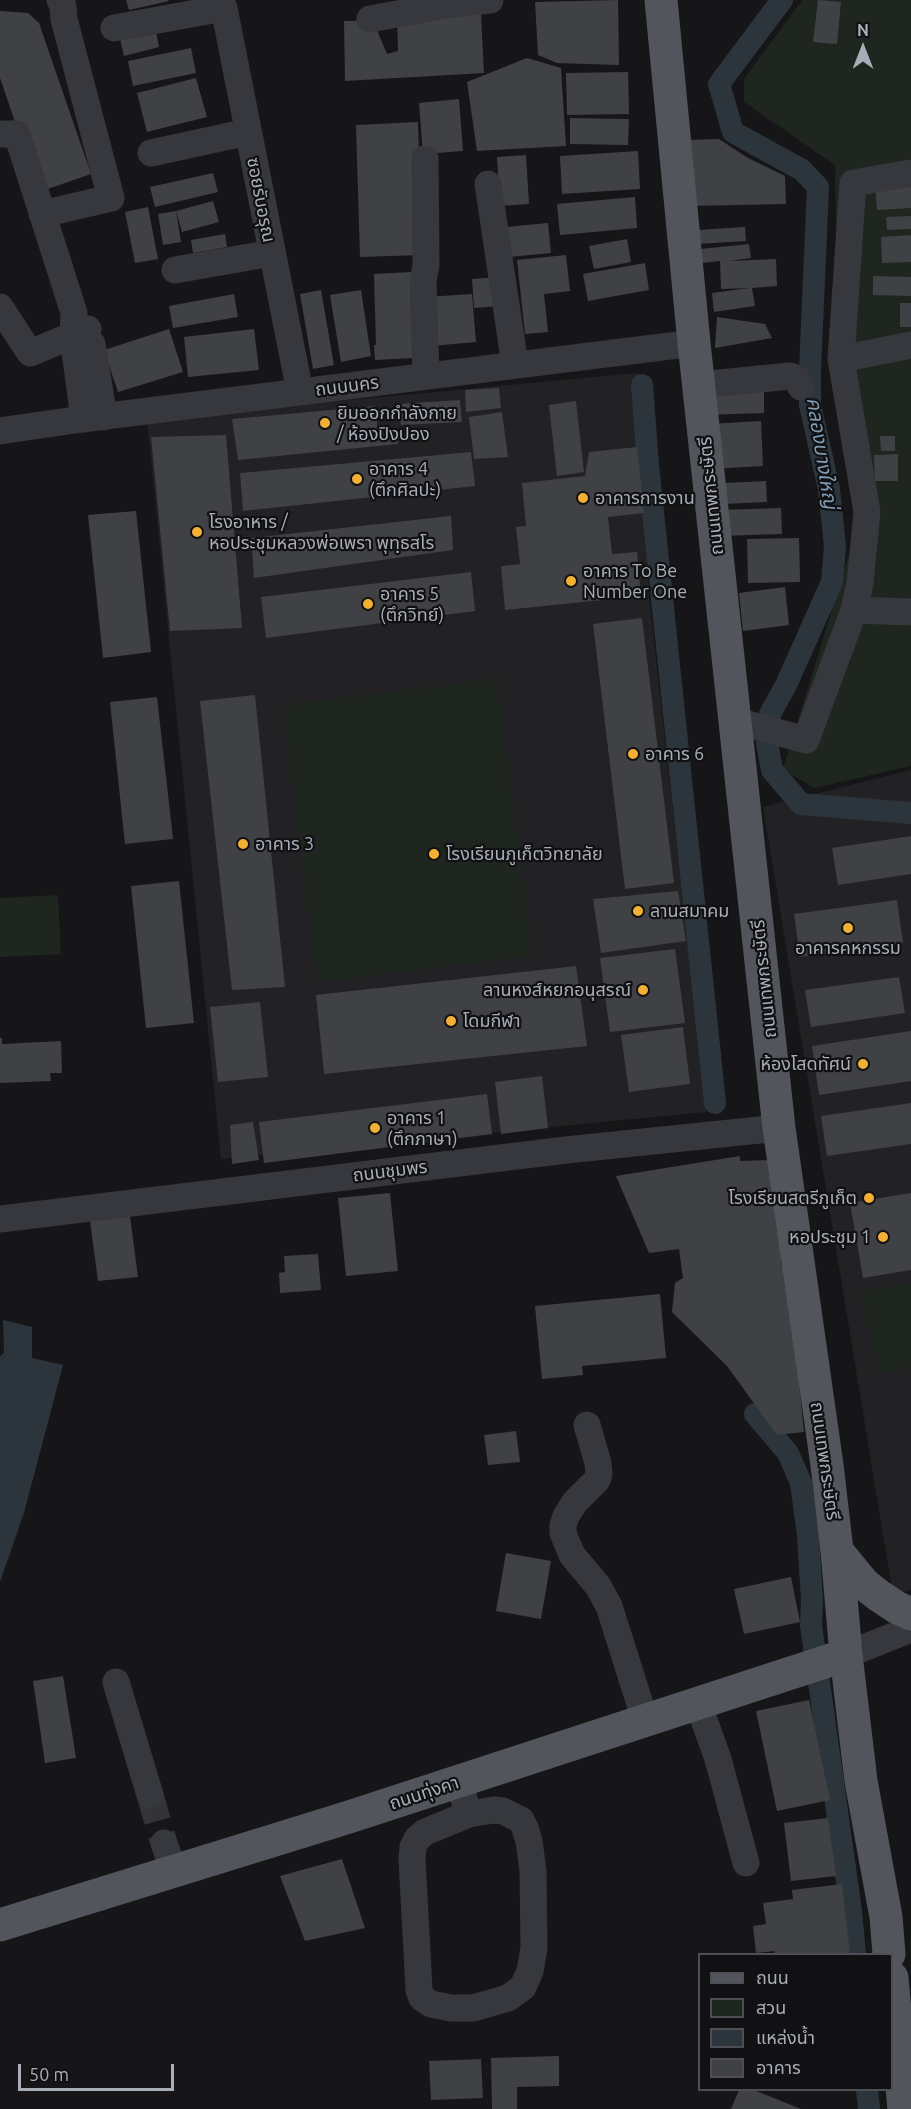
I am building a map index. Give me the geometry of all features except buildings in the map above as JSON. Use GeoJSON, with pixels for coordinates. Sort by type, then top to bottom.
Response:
{"type":"FeatureCollection","features":[{"type":"Feature","properties":{"kind":"main road","name":"ถนนเทพกระษัตรี"},"geometry":{"type":"LineString","coordinates":[[661,0],[694,344],[741,722],[779,1128],[837,1551],[828,1661],[861,1781],[886,1917],[889,1953]]}},
{"type":"Feature","properties":{"kind":"main road"},"geometry":{"type":"LineString","coordinates":[[837,1551],[864,1584],[911,1614]]}},
{"type":"Feature","properties":{"kind":"main road","name":"ถนนทุ่งคา"},"geometry":{"type":"LineString","coordinates":[[0,1925],[169,1858],[458,1781],[828,1661]]}},
{"type":"Feature","properties":{"kind":"main road"},"geometry":{"type":"LineString","coordinates":[[893,1998],[904,2109]]}},
{"type":"Feature","properties":{"kind":"street"},"geometry":{"type":"LineString","coordinates":[[42,214],[111,198],[60,0]]}},
{"type":"Feature","properties":{"kind":"street"},"geometry":{"type":"LineString","coordinates":[[370,19],[446,5],[490,0]]}},
{"type":"Feature","properties":{"kind":"street","name":"ซอยรับอรุณ"},"geometry":{"type":"LineString","coordinates":[[114,28],[224,8],[300,392]]}},
{"type":"Feature","properties":{"kind":"street"},"geometry":{"type":"LineString","coordinates":[[151,153],[248,132]]}},
{"type":"Feature","properties":{"kind":"street"},"geometry":{"type":"LineString","coordinates":[[0,134],[17,134],[79,326],[94,418]]}},
{"type":"Feature","properties":{"kind":"street"},"geometry":{"type":"LineString","coordinates":[[425,159],[426,265],[423,281],[426,376]]}},
{"type":"Feature","properties":{"kind":"street"},"geometry":{"type":"LineString","coordinates":[[741,722],[806,740],[854,610],[860,583],[867,512],[840,376],[854,183],[911,173]]}},
{"type":"Feature","properties":{"kind":"street"},"geometry":{"type":"LineString","coordinates":[[488,184],[515,365]]}},
{"type":"Feature","properties":{"kind":"street"},"geometry":{"type":"LineString","coordinates":[[175,270],[272,253]]}},
{"type":"Feature","properties":{"kind":"street"},"geometry":{"type":"LineString","coordinates":[[0,307],[30,353],[79,326]]}},
{"type":"Feature","properties":{"kind":"street","name":"ถนนนคร"},"geometry":{"type":"LineString","coordinates":[[0,431],[694,344]]}},
{"type":"Feature","properties":{"kind":"street"},"geometry":{"type":"LineString","coordinates":[[840,376],[911,345]]}},
{"type":"Feature","properties":{"kind":"street"},"geometry":{"type":"LineString","coordinates":[[699,385],[790,376],[796,378],[801,387]]}},
{"type":"Feature","properties":{"kind":"street"},"geometry":{"type":"LineString","coordinates":[[854,610],[911,612]]}},
{"type":"Feature","properties":{"kind":"street","name":"ถนนชุมพร"},"geometry":{"type":"LineString","coordinates":[[0,1219],[566,1150],[779,1128]]}},
{"type":"Feature","properties":{"kind":"street"},"geometry":{"type":"LineString","coordinates":[[587,1425],[599,1474],[597,1480],[575,1502],[566,1515],[562,1525],[563,1533],[572,1555],[598,1586],[609,1606],[645,1720]]}},
{"type":"Feature","properties":{"kind":"street"},"geometry":{"type":"LineString","coordinates":[[828,1661],[911,1629]]}},
{"type":"Feature","properties":{"kind":"street"},"geometry":{"type":"LineString","coordinates":[[116,1682],[150,1795]]}},
{"type":"Feature","properties":{"kind":"street"},"geometry":{"type":"LineString","coordinates":[[698,1703],[718,1759],[746,1863]]}},
{"type":"Feature","properties":{"kind":"street"},"geometry":{"type":"LineString","coordinates":[[458,1781],[469,1814]]}},
{"type":"Feature","properties":{"kind":"street"},"geometry":{"type":"LineString","coordinates":[[503,1811],[521,1820],[525,1828],[533,1871],[534,1948],[530,1971],[523,1988],[508,1998],[473,2008],[451,2008],[431,2004],[422,1998],[419,1989],[413,1847],[417,1839],[425,1832],[469,1814],[503,1811]]}},
{"type":"Feature","properties":{"kind":"shaded area","name":"โรงเรียนภูเก็ตวิทยาลัย"},"geometry":{"type":"Polygon","coordinates":[[[637,373],[649,596],[706,1112],[221,1159],[147,419],[637,373]]]}},
{"type":"Feature","properties":{"kind":"shaded area","name":"โรงเรียนสตรีภูเก็ต"},"geometry":{"type":"Polygon","coordinates":[[[911,770],[911,1590],[893,1594],[763,807],[911,770]]]}},
{"type":"Feature","properties":{"kind":"green space"},"geometry":{"type":"Polygon","coordinates":[[[802,0],[911,0],[911,766],[814,788],[783,769],[859,522],[838,368],[835,165],[744,102],[744,79],[802,0]]]}},
{"type":"Feature","properties":{"kind":"green space"},"geometry":{"type":"Polygon","coordinates":[[[497,679],[532,956],[317,982],[283,705],[497,679]]]}},
{"type":"Feature","properties":{"kind":"green space"},"geometry":{"type":"Polygon","coordinates":[[[58,895],[61,954],[0,957],[0,898],[58,895]]]}},
{"type":"Feature","properties":{"kind":"green space"},"geometry":{"type":"Polygon","coordinates":[[[911,1282],[911,1367],[879,1374],[861,1292],[911,1282]]]}},
{"type":"Feature","properties":{"kind":"water"},"geometry":{"type":"Polygon","coordinates":[[[3,1320],[32,1327],[32,1358],[63,1365],[24,1513],[0,1582],[0,1356],[4,1353],[3,1320]]]}},
{"type":"Feature","properties":{"kind":"waterway","name":"คลองบางใหญ่"},"geometry":{"type":"LineString","coordinates":[[782,0],[719,84],[733,132],[802,170],[818,187],[810,405],[829,489],[835,546],[832,582],[786,685],[770,714],[767,743],[772,770],[801,804],[911,813]]}},
{"type":"Feature","properties":{"kind":"waterway"},"geometry":{"type":"LineString","coordinates":[[642,385],[648,465],[715,1103]]}},
{"type":"Feature","properties":{"kind":"waterway"},"geometry":{"type":"LineString","coordinates":[[755,1414],[788,1453],[801,1483],[808,1535],[812,1600],[811,1625],[855,1953]]}},
{"type":"Feature","properties":{"kind":"waterway"},"geometry":{"type":"LineString","coordinates":[[867,2091],[869,2109]]}},
{"type":"Feature","properties":{"kind":"tunnel"},"geometry":{"type":"LineString","coordinates":[[150,1795],[164,1843]]}},
{"type":"Feature","properties":{"kind":"place","name":"ยิมออกกำลังกาย / ห้องปิงปอง"},"geometry":{"type":"Point","coordinates":[325,423]}},
{"type":"Feature","properties":{"kind":"place","name":"อาคาร 4 (ตึกศิลปะ)"},"geometry":{"type":"Point","coordinates":[357,479]}},
{"type":"Feature","properties":{"kind":"place","name":"อาคารการงาน"},"geometry":{"type":"Point","coordinates":[583,498]}},
{"type":"Feature","properties":{"kind":"place","name":"โรงอาหาร / หอประชุมหลวงพ่อเพรา พุทฺธสโร"},"geometry":{"type":"Point","coordinates":[197,532]}},
{"type":"Feature","properties":{"kind":"place","name":"อาคาร To Be Number One"},"geometry":{"type":"Point","coordinates":[571,581]}},
{"type":"Feature","properties":{"kind":"place","name":"อาคาร 5 (ตึกวิทย์)"},"geometry":{"type":"Point","coordinates":[368,604]}},
{"type":"Feature","properties":{"kind":"place","name":"อาคาร 6"},"geometry":{"type":"Point","coordinates":[633,754]}},
{"type":"Feature","properties":{"kind":"place","name":"อาคาร 3"},"geometry":{"type":"Point","coordinates":[243,844]}},
{"type":"Feature","properties":{"kind":"place","name":"โรงเรียนภูเก็ตวิทยาลัย"},"geometry":{"type":"Point","coordinates":[434,854]}},
{"type":"Feature","properties":{"kind":"place","name":"ลานสมาคม"},"geometry":{"type":"Point","coordinates":[638,911]}},
{"type":"Feature","properties":{"kind":"place","name":"อาคารคหกรรม"},"geometry":{"type":"Point","coordinates":[848,928]}},
{"type":"Feature","properties":{"kind":"place","name":"ลานหงส์หยกอนุสรณ์"},"geometry":{"type":"Point","coordinates":[643,990]}},
{"type":"Feature","properties":{"kind":"place","name":"โดมกีฬา"},"geometry":{"type":"Point","coordinates":[451,1021]}},
{"type":"Feature","properties":{"kind":"place","name":"ห้องโสดทัศน์"},"geometry":{"type":"Point","coordinates":[863,1064]}},
{"type":"Feature","properties":{"kind":"place","name":"อาคาร 1 (ตึกภาษา)"},"geometry":{"type":"Point","coordinates":[375,1128]}},
{"type":"Feature","properties":{"kind":"place","name":"โรงเรียนสตรีภูเก็ต"},"geometry":{"type":"Point","coordinates":[869,1198]}},
{"type":"Feature","properties":{"kind":"place","name":"หอประชุม 1"},"geometry":{"type":"Point","coordinates":[883,1237]}}]}
